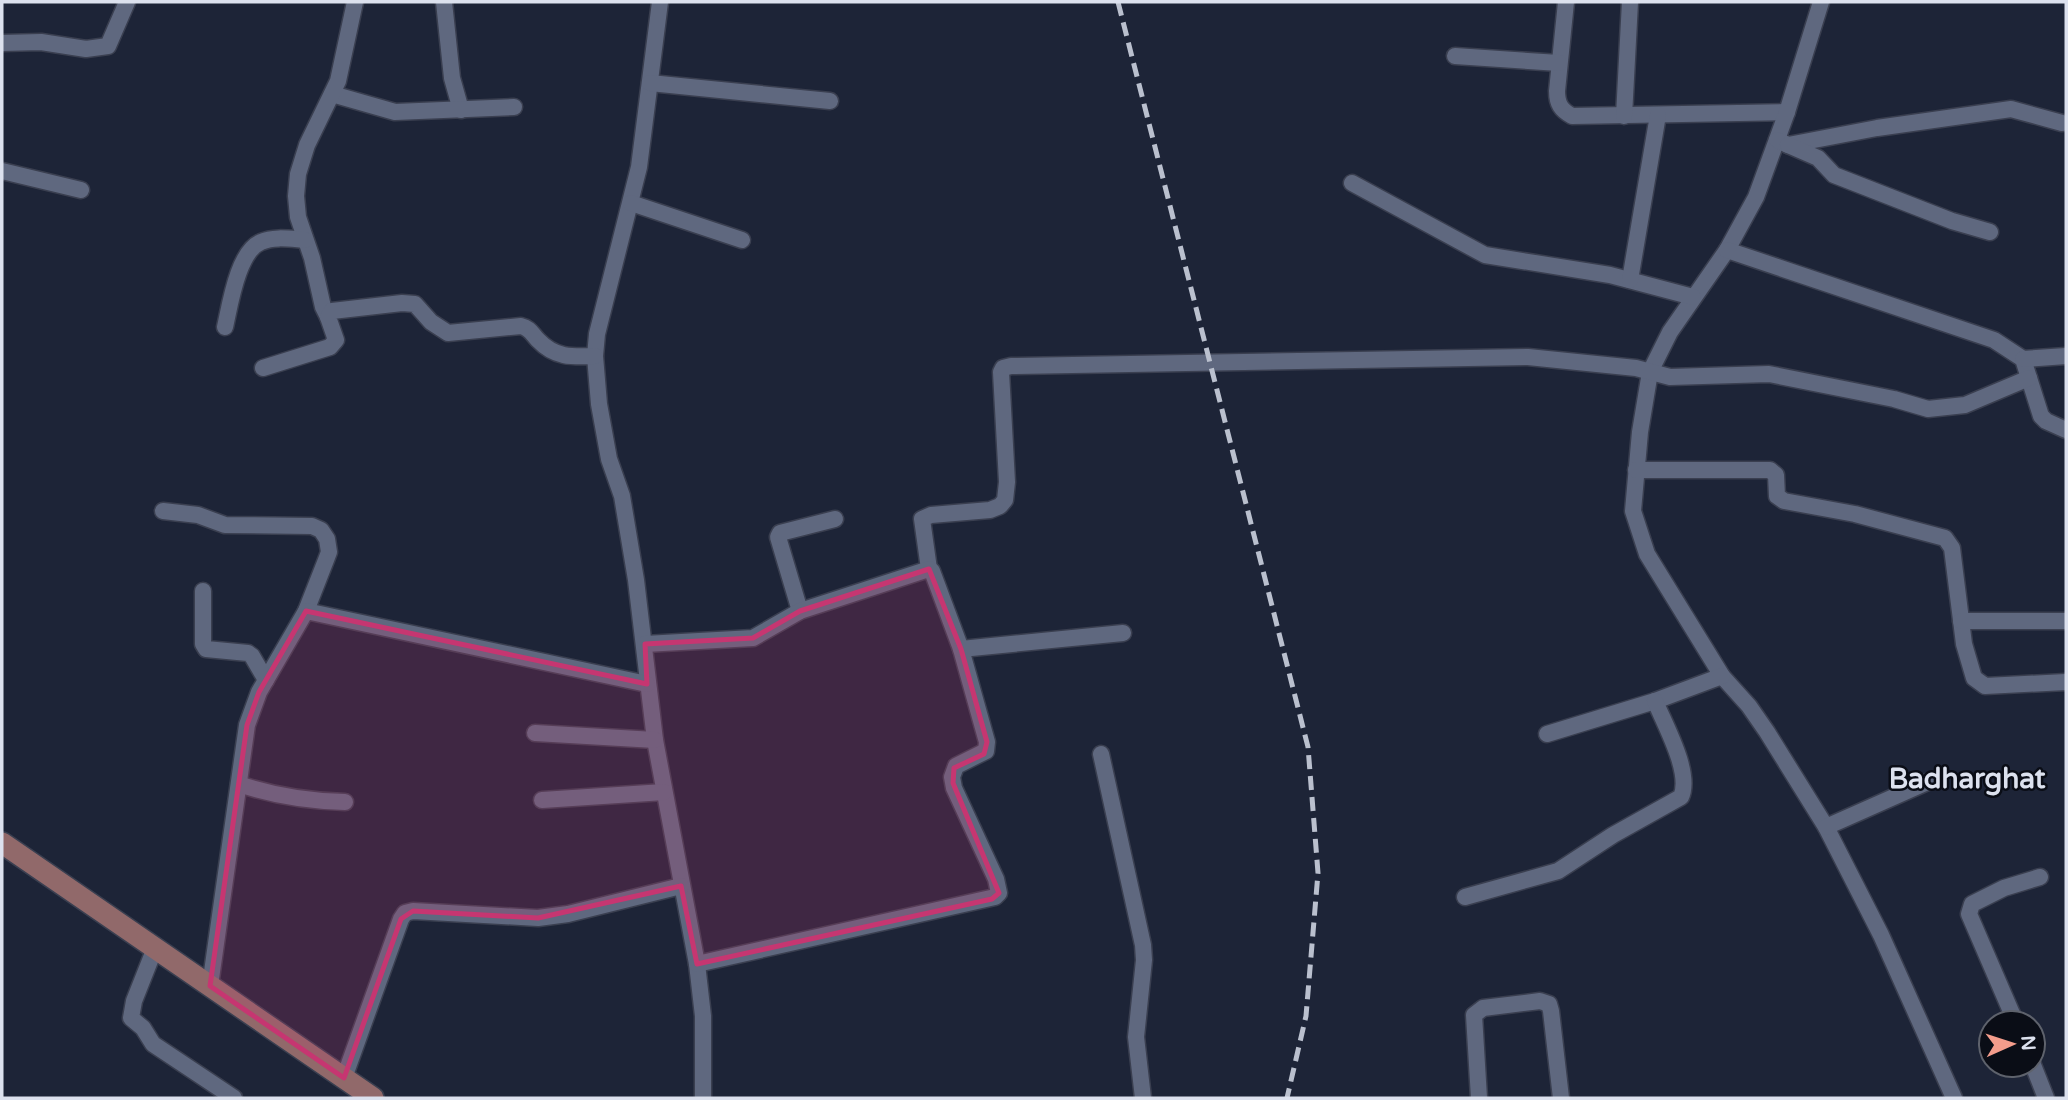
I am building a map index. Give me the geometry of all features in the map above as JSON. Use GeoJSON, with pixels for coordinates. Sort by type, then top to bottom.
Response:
{"type":"FeatureCollection","features":[{"type":"Feature","properties":{"kind":"main road"},"geometry":{"type":"LineString","coordinates":[[2,843],[373,1098]]}},
{"type":"Feature","properties":{"kind":"street"},"geometry":{"type":"LineString","coordinates":[[2,43],[41,42],[86,49],[108,46],[127,2]]}},
{"type":"Feature","properties":{"kind":"street"},"geometry":{"type":"LineString","coordinates":[[263,368],[334,344],[335,334],[323,307],[297,207],[298,174],[307,145],[338,81],[355,2]]}},
{"type":"Feature","properties":{"kind":"street"},"geometry":{"type":"LineString","coordinates":[[444,2],[452,78],[461,110]]}},
{"type":"Feature","properties":{"kind":"street"},"geometry":{"type":"LineString","coordinates":[[660,2],[640,156],[631,203],[597,334],[595,356],[599,404],[609,459],[622,496],[645,644],[647,684],[655,740],[697,964],[703,1016],[703,1098]]}},
{"type":"Feature","properties":{"kind":"street"},"geometry":{"type":"LineString","coordinates":[[1566,2],[1557,100],[1563,111],[1572,116],[1787,112]]}},
{"type":"Feature","properties":{"kind":"street"},"geometry":{"type":"LineString","coordinates":[[1624,116],[1630,2]]}},
{"type":"Feature","properties":{"kind":"street"},"geometry":{"type":"LineString","coordinates":[[1821,2],[1787,112],[1782,143],[1727,250],[1670,332],[1650,372],[1633,511],[1647,554],[1721,676],[1749,706],[1768,732],[1826,827],[1881,934],[1954,1098]]}},
{"type":"Feature","properties":{"kind":"street"},"geometry":{"type":"LineString","coordinates":[[1455,56],[1559,63]]}},
{"type":"Feature","properties":{"kind":"street"},"geometry":{"type":"LineString","coordinates":[[650,83],[830,101]]}},
{"type":"Feature","properties":{"kind":"street"},"geometry":{"type":"LineString","coordinates":[[332,94],[395,111],[514,107]]}},
{"type":"Feature","properties":{"kind":"street"},"geometry":{"type":"LineString","coordinates":[[1782,143],[2011,109],[2062,123]]}},
{"type":"Feature","properties":{"kind":"street"},"geometry":{"type":"LineString","coordinates":[[1630,280],[1658,115]]}},
{"type":"Feature","properties":{"kind":"street"},"geometry":{"type":"LineString","coordinates":[[1782,143],[1818,158],[1834,176],[1952,221],[1990,232]]}},
{"type":"Feature","properties":{"kind":"street"},"geometry":{"type":"LineString","coordinates":[[2,171],[81,190]]}},
{"type":"Feature","properties":{"kind":"street"},"geometry":{"type":"LineString","coordinates":[[1352,183],[1485,255],[1630,280],[1693,297]]}},
{"type":"Feature","properties":{"kind":"street"},"geometry":{"type":"LineString","coordinates":[[631,203],[741,240]]}},
{"type":"Feature","properties":{"kind":"street"},"geometry":{"type":"LineString","coordinates":[[225,327],[242,264],[253,246],[274,239],[305,240]]}},
{"type":"Feature","properties":{"kind":"street"},"geometry":{"type":"LineString","coordinates":[[1727,250],[1994,340],[2023,359],[2066,356]]}},
{"type":"Feature","properties":{"kind":"street"},"geometry":{"type":"LineString","coordinates":[[328,317],[332,311],[340,309],[415,304],[431,321],[448,332],[521,326],[527,327],[551,352],[559,356],[595,356]]}},
{"type":"Feature","properties":{"kind":"street"},"geometry":{"type":"LineString","coordinates":[[697,964],[862,929],[997,896],[999,889],[996,879],[953,783],[953,770],[956,766],[984,754],[987,748],[983,724],[961,649],[929,569],[922,519],[931,515],[990,510],[1000,506],[1005,500],[1007,482],[1001,372],[1007,367],[1050,364],[1528,357],[1636,368],[1670,377],[1769,374],[1894,399],[1928,409],[1965,405],[2029,378]]}},
{"type":"Feature","properties":{"kind":"street"},"geometry":{"type":"LineString","coordinates":[[2023,359],[2041,416],[2066,430]]}},
{"type":"Feature","properties":{"kind":"street"},"geometry":{"type":"LineString","coordinates":[[1636,470],[1770,470],[1776,475],[1777,496],[1784,500],[1855,514],[1945,538],[1952,548],[1961,621],[1974,678],[1985,686],[2066,682]]}},
{"type":"Feature","properties":{"kind":"street"},"geometry":{"type":"LineString","coordinates":[[163,511],[198,515],[225,524],[312,526],[321,530],[327,539],[329,552],[306,611],[259,692],[247,725],[210,986]]}},
{"type":"Feature","properties":{"kind":"street"},"geometry":{"type":"LineString","coordinates":[[800,611],[778,537],[780,533],[835,519]]}},
{"type":"Feature","properties":{"kind":"street"},"geometry":{"type":"LineString","coordinates":[[645,644],[753,638],[800,611],[929,569]]}},
{"type":"Feature","properties":{"kind":"street"},"geometry":{"type":"LineString","coordinates":[[203,591],[203,644],[206,649],[248,653],[266,680]]}},
{"type":"Feature","properties":{"kind":"street"},"geometry":{"type":"LineString","coordinates":[[306,611],[647,684]]}},
{"type":"Feature","properties":{"kind":"street"},"geometry":{"type":"LineString","coordinates":[[1961,621],[2066,621]]}},
{"type":"Feature","properties":{"kind":"street"},"geometry":{"type":"LineString","coordinates":[[961,649],[1124,633]]}},
{"type":"Feature","properties":{"kind":"street"},"geometry":{"type":"LineString","coordinates":[[1547,734],[1656,701],[1721,676]]}},
{"type":"Feature","properties":{"kind":"street"},"geometry":{"type":"LineString","coordinates":[[1465,897],[1558,871],[1613,835],[1681,797],[1684,780],[1681,765],[1656,701]]}},
{"type":"Feature","properties":{"kind":"street"},"geometry":{"type":"LineString","coordinates":[[535,733],[655,740]]}},
{"type":"Feature","properties":{"kind":"street"},"geometry":{"type":"LineString","coordinates":[[1101,754],[1143,944],[1144,960],[1136,1037],[1143,1098]]}},
{"type":"Feature","properties":{"kind":"street"},"geometry":{"type":"LineString","coordinates":[[1826,827],[1932,780]]}},
{"type":"Feature","properties":{"kind":"street"},"geometry":{"type":"LineString","coordinates":[[239,784],[287,798],[345,802]]}},
{"type":"Feature","properties":{"kind":"street"},"geometry":{"type":"LineString","coordinates":[[542,800],[664,792]]}},
{"type":"Feature","properties":{"kind":"street"},"geometry":{"type":"LineString","coordinates":[[2010,1009],[1969,914],[1972,904],[1981,898],[2040,877]]}},
{"type":"Feature","properties":{"kind":"street"},"geometry":{"type":"LineString","coordinates":[[344,1078],[405,913],[413,911],[538,918],[568,914],[681,886]]}},
{"type":"Feature","properties":{"kind":"street"},"geometry":{"type":"LineString","coordinates":[[155,948],[134,1001],[131,1018],[143,1028],[153,1044],[209,1091],[234,1098]]}},
{"type":"Feature","properties":{"kind":"street"},"geometry":{"type":"LineString","coordinates":[[1479,1098],[1474,1015],[1483,1007],[1540,1001],[1549,1004],[1551,1011],[1561,1098]]}},
{"type":"Feature","properties":{"kind":"street"},"geometry":{"type":"LineString","coordinates":[[2039,1079],[2046,1098]]}},
{"type":"Feature","properties":{"kind":"highlighted area"},"geometry":{"type":"Polygon","coordinates":[[[929,569],[961,649],[987,742],[984,754],[954,768],[953,783],[999,893],[992,899],[697,964],[681,886],[538,918],[413,911],[401,919],[344,1078],[210,986],[247,725],[259,692],[306,611],[647,684],[645,644],[753,638],[800,611],[929,569]]]}},
{"type":"Feature","properties":{"kind":"railway"},"geometry":{"type":"LineString","coordinates":[[1118,2],[1308,747],[1318,873],[1306,1016],[1287,1098]]}},
{"type":"Feature","properties":{"kind":"district","name":"Badharghat"},"geometry":{"type":"Point","coordinates":[1967,778]}}]}
